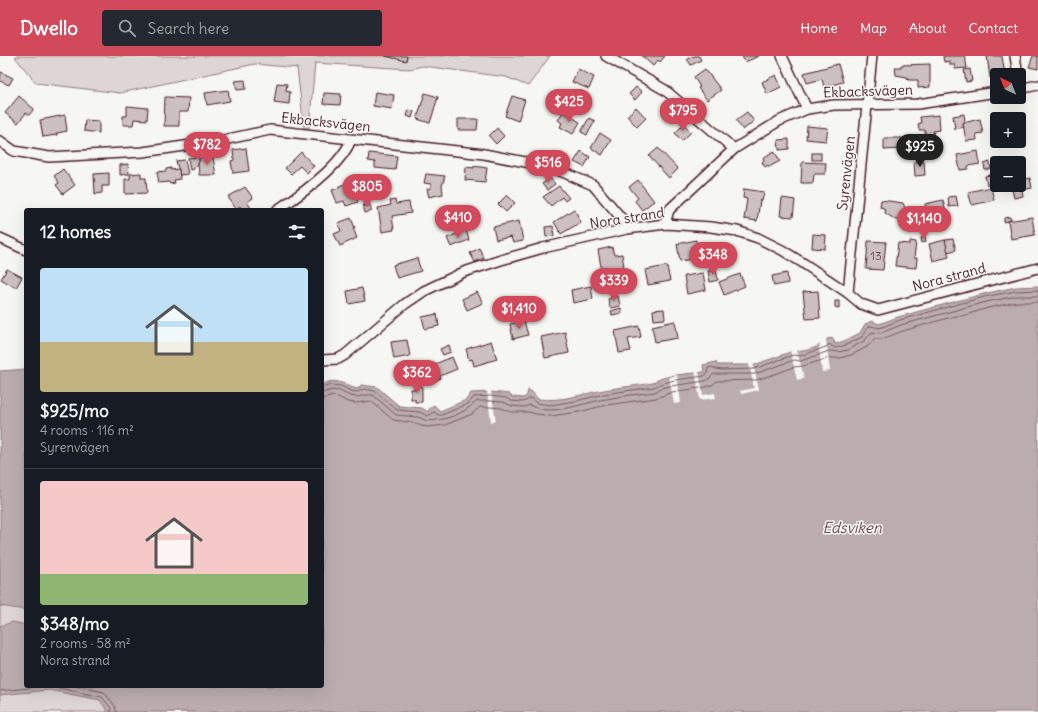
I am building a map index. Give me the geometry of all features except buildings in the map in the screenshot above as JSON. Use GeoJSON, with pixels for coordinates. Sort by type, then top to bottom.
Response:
{"type":"FeatureCollection","features":[{"type":"Feature","properties":{"kind":"street"},"geometry":{"type":"LineString","coordinates":[[606,56],[665,90],[734,149]]}},
{"type":"Feature","properties":{"kind":"street"},"geometry":{"type":"LineString","coordinates":[[782,56],[807,109]]}},
{"type":"Feature","properties":{"kind":"street","name":"Syrenvägen"},"geometry":{"type":"LineString","coordinates":[[848,293],[872,56]]}},
{"type":"Feature","properties":{"kind":"street"},"geometry":{"type":"LineString","coordinates":[[1015,56],[1017,68]]}},
{"type":"Feature","properties":{"kind":"street"},"geometry":{"type":"LineString","coordinates":[[1026,86],[1038,85]]}},
{"type":"Feature","properties":{"kind":"street","name":"Ekbacksvägen"},"geometry":{"type":"LineString","coordinates":[[665,224],[669,210],[734,149],[778,121],[807,109],[834,105],[918,104],[990,93]]}},
{"type":"Feature","properties":{"kind":"street","name":"Ekbacksvägen"},"geometry":{"type":"LineString","coordinates":[[0,141],[14,151],[49,156],[143,152],[219,141],[270,130],[484,154],[551,167],[593,185],[623,220],[627,229]]}},
{"type":"Feature","properties":{"kind":"street"},"geometry":{"type":"LineString","coordinates":[[280,208],[296,198],[332,165],[347,149],[351,140]]}},
{"type":"Feature","properties":{"kind":"street","name":"Nora strand"},"geometry":{"type":"LineString","coordinates":[[324,360],[338,359],[345,355],[405,304],[424,291],[464,272],[521,254],[627,229],[665,224],[711,227],[737,231],[758,238],[782,250],[848,293],[861,304],[878,310],[1038,268]]}},
{"type":"Feature","properties":{"kind":"street"},"geometry":{"type":"LineString","coordinates":[[0,238],[24,249]]}},
{"type":"Feature","properties":{"kind":"shaded area"},"geometry":{"type":"Polygon","coordinates":[[[550,56],[528,86],[506,77],[423,66],[409,69],[315,63],[309,128],[304,128],[297,68],[255,64],[120,93],[36,83],[15,57],[550,56]]]}},
{"type":"Feature","properties":{"kind":"shaded area"},"geometry":{"type":"Polygon","coordinates":[[[0,566],[24,567],[24,688],[324,688],[324,686],[476,712],[0,712],[0,566]]]}},
{"type":"Feature","properties":{"kind":"water","name":"Edsviken"},"geometry":{"type":"Polygon","coordinates":[[[1038,286],[1038,712],[108,712],[100,700],[49,690],[0,695],[0,626],[13,622],[24,625],[24,688],[324,688],[324,384],[328,382],[340,382],[358,389],[361,385],[377,387],[399,406],[422,408],[428,412],[434,405],[440,411],[466,400],[471,393],[491,392],[509,394],[512,397],[524,398],[527,395],[528,390],[531,391],[538,399],[563,399],[604,390],[653,383],[670,376],[704,372],[703,365],[716,362],[717,365],[754,365],[793,351],[812,349],[821,345],[827,339],[833,338],[835,344],[844,341],[860,333],[865,324],[872,321],[879,324],[898,317],[983,294],[1016,287],[1038,286]]]}},
{"type":"Feature","properties":{"kind":"water"},"geometry":{"type":"Polygon","coordinates":[[[24,369],[24,610],[0,606],[0,371],[24,369]]]}},
{"type":"Feature","properties":{"kind":"pier"},"geometry":{"type":"Polygon","coordinates":[[[826,340],[830,371],[822,372],[819,349],[820,343],[826,340]]]}},
{"type":"Feature","properties":{"kind":"pier"},"geometry":{"type":"Polygon","coordinates":[[[790,350],[797,350],[804,378],[797,380],[790,350]]]}},
{"type":"Feature","properties":{"kind":"pier"},"geometry":{"type":"Polygon","coordinates":[[[753,363],[759,390],[741,394],[740,391],[754,388],[749,364],[753,363]]]}},
{"type":"Feature","properties":{"kind":"pier"},"geometry":{"type":"Polygon","coordinates":[[[695,371],[699,371],[703,395],[715,393],[716,398],[700,400],[695,371]]]}},
{"type":"Feature","properties":{"kind":"pier"},"geometry":{"type":"Polygon","coordinates":[[[677,375],[681,403],[674,404],[669,377],[677,375]]]}},
{"type":"Feature","properties":{"kind":"pier"},"geometry":{"type":"Polygon","coordinates":[[[487,391],[491,391],[496,421],[491,422],[487,391]]]}}]}
